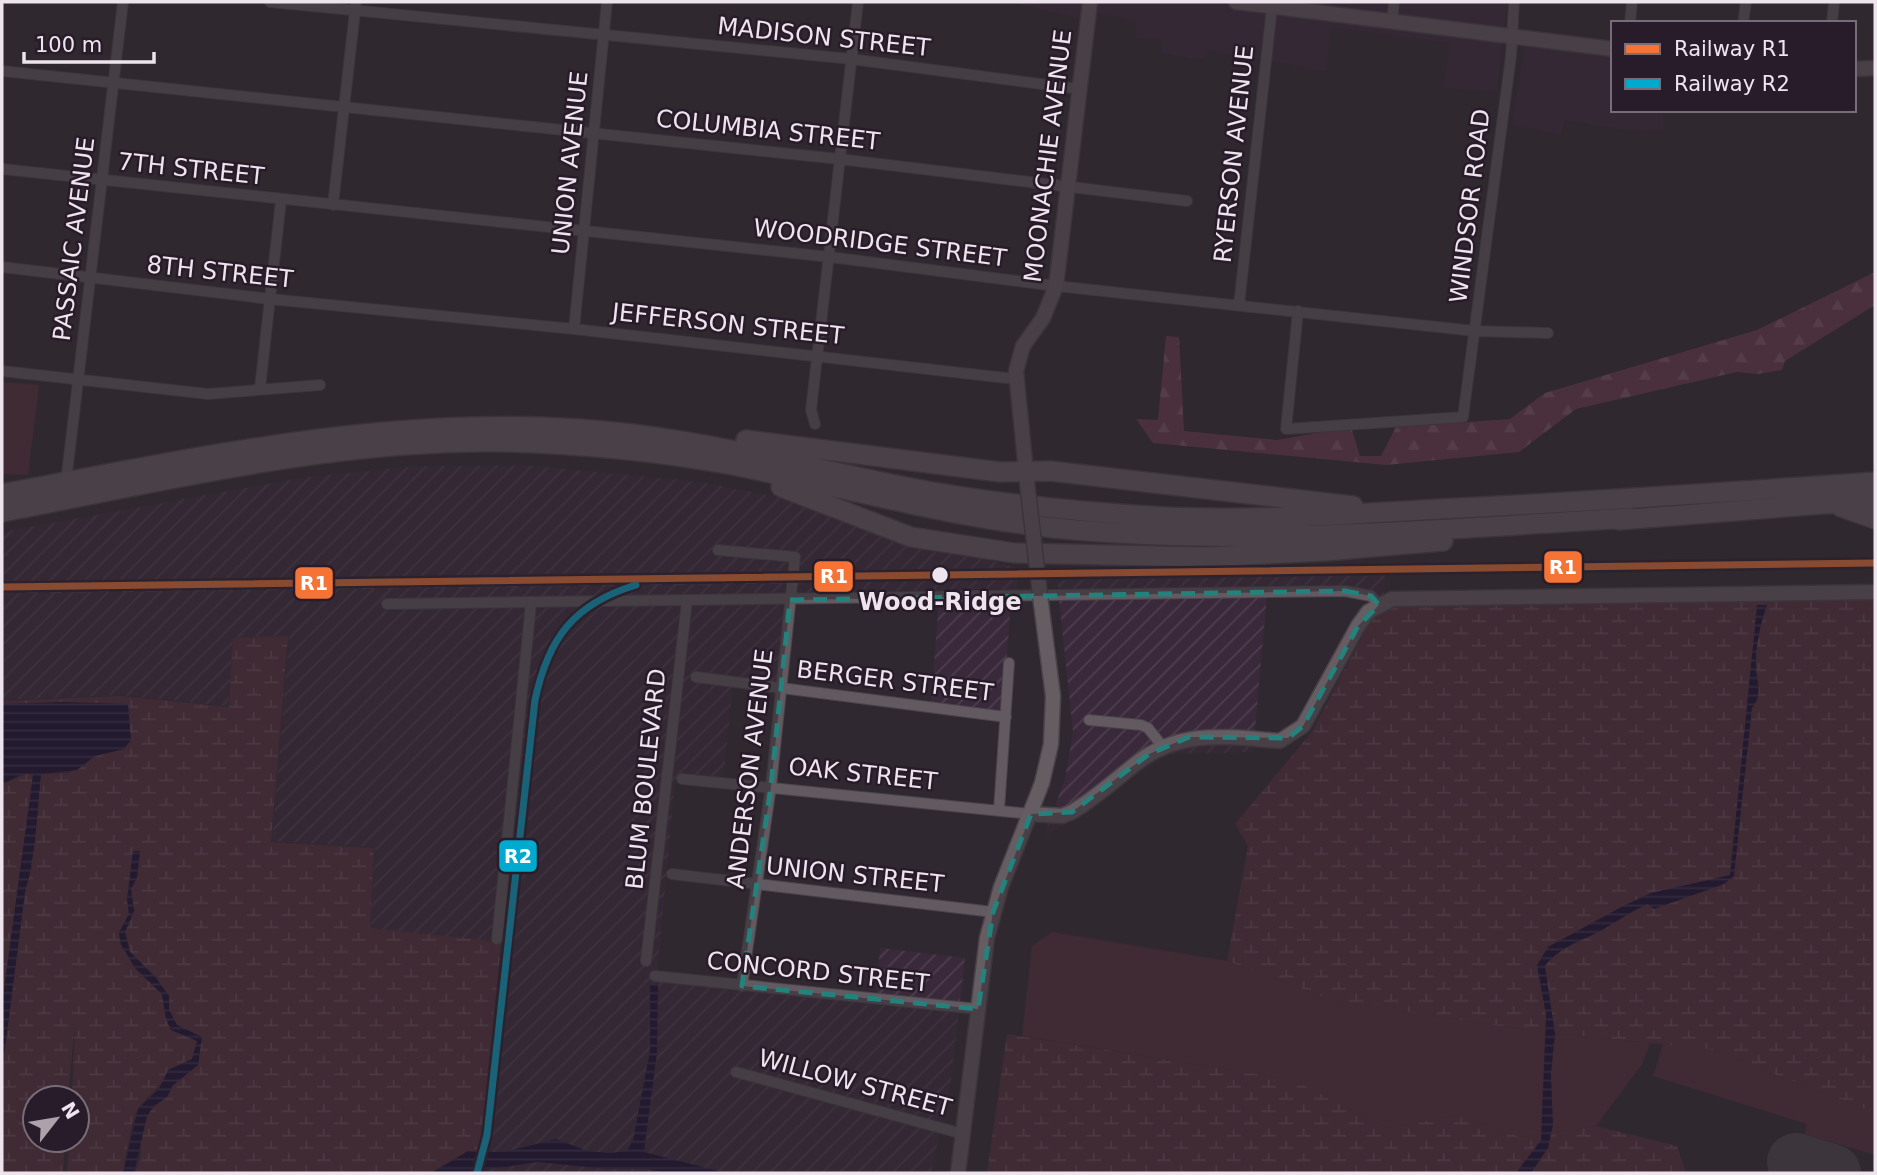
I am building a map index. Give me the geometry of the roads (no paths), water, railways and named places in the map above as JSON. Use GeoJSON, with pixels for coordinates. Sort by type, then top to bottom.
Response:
{"type":"FeatureCollection","features":[{"type":"Feature","properties":{"kind":"highway"},"geometry":{"type":"LineString","coordinates":[[2,494],[275,444],[409,429],[511,425],[692,434],[1000,472],[1027,481],[1050,471],[1328,503],[1371,513]]}},
{"type":"Feature","properties":{"kind":"highway"},"geometry":{"type":"LineString","coordinates":[[599,430],[696,442],[909,487],[1052,509],[1226,518],[1304,518],[1875,482]]}},
{"type":"Feature","properties":{"kind":"highway"},"geometry":{"type":"LineString","coordinates":[[2,512],[259,463],[415,444],[556,445],[653,453],[725,464],[976,518],[1110,532],[1214,536],[1320,535],[1631,518],[1875,500]]}},
{"type":"Feature","properties":{"kind":"highway"},"geometry":{"type":"LineString","coordinates":[[725,464],[911,537],[963,547],[1036,555],[1205,557],[1325,551],[1631,518]]}},
{"type":"Feature","properties":{"kind":"highway"},"geometry":{"type":"LineString","coordinates":[[1829,504],[1875,519]]}},
{"type":"Feature","properties":{"kind":"main road","name":"MOONACHIE AVENUE"},"geometry":{"type":"LineString","coordinates":[[958,1173],[993,912],[1047,765],[1053,716],[1015,379],[1023,346],[1043,318],[1056,286],[1090,2]]}},
{"type":"Feature","properties":{"kind":"main road"},"geometry":{"type":"LineString","coordinates":[[1236,2],[1611,49]]}},
{"type":"Feature","properties":{"kind":"main road"},"geometry":{"type":"LineString","coordinates":[[1856,69],[1875,68]]}},
{"type":"Feature","properties":{"kind":"main road"},"geometry":{"type":"LineString","coordinates":[[1031,814],[1062,816],[1072,812],[1163,747],[1199,736],[1279,741],[1289,738],[1303,726],[1358,626],[1379,605],[1411,596],[1875,592]]}},
{"type":"Feature","properties":{"kind":"street","name":"PASSAIC AVENUE"},"geometry":{"type":"LineString","coordinates":[[66,482],[123,2]]}},
{"type":"Feature","properties":{"kind":"street","name":"MADISON STREET"},"geometry":{"type":"LineString","coordinates":[[271,2],[356,6],[850,59],[1079,89]]}},
{"type":"Feature","properties":{"kind":"street","name":"UNION AVENUE"},"geometry":{"type":"LineString","coordinates":[[574,328],[607,2]]}},
{"type":"Feature","properties":{"kind":"street"},"geometry":{"type":"LineString","coordinates":[[816,424],[811,410],[858,2]]}},
{"type":"Feature","properties":{"kind":"street"},"geometry":{"type":"LineString","coordinates":[[1392,23],[1394,2]]}},
{"type":"Feature","properties":{"kind":"street","name":"WINDSOR ROAD"},"geometry":{"type":"LineString","coordinates":[[1298,312],[1286,429],[1463,416],[1511,56],[1510,36],[1514,2]]}},
{"type":"Feature","properties":{"kind":"street"},"geometry":{"type":"LineString","coordinates":[[1630,21],[1632,2]]}},
{"type":"Feature","properties":{"kind":"street"},"geometry":{"type":"LineString","coordinates":[[1743,21],[1746,2]]}},
{"type":"Feature","properties":{"kind":"street"},"geometry":{"type":"LineString","coordinates":[[1832,21],[1834,2]]}},
{"type":"Feature","properties":{"kind":"street","name":"RYERSON AVENUE"},"geometry":{"type":"LineString","coordinates":[[1239,305],[1262,5]]}},
{"type":"Feature","properties":{"kind":"street"},"geometry":{"type":"LineString","coordinates":[[334,205],[356,6]]}},
{"type":"Feature","properties":{"kind":"street","name":"COLUMBIA STREET"},"geometry":{"type":"LineString","coordinates":[[2,71],[344,109],[594,132],[1187,201]]}},
{"type":"Feature","properties":{"kind":"street","name":"7TH STREET"},"geometry":{"type":"LineString","coordinates":[[2,169],[334,205]]}},
{"type":"Feature","properties":{"kind":"street"},"geometry":{"type":"LineString","coordinates":[[260,388],[281,200]]}},
{"type":"Feature","properties":{"kind":"street","name":"WOODRIDGE STREET"},"geometry":{"type":"LineString","coordinates":[[334,205],[830,257],[1056,286],[1475,331],[1548,333]]}},
{"type":"Feature","properties":{"kind":"street","name":"8TH STREET"},"geometry":{"type":"LineString","coordinates":[[2,267],[270,299],[435,315]]}},
{"type":"Feature","properties":{"kind":"street","name":"JEFFERSON STREET"},"geometry":{"type":"LineString","coordinates":[[435,315],[574,328],[1015,379]]}},
{"type":"Feature","properties":{"kind":"street"},"geometry":{"type":"LineString","coordinates":[[2,371],[208,394],[320,385]]}},
{"type":"Feature","properties":{"kind":"street","name":"ANDERSON AVENUE"},"geometry":{"type":"LineString","coordinates":[[718,550],[795,557],[771,786],[742,986]]}},
{"type":"Feature","properties":{"kind":"street"},"geometry":{"type":"LineString","coordinates":[[387,604],[1345,591],[1371,596],[1379,605]]}},
{"type":"Feature","properties":{"kind":"street","name":"BLUM BOULEVARD"},"geometry":{"type":"LineString","coordinates":[[646,961],[687,601]]}},
{"type":"Feature","properties":{"kind":"street"},"geometry":{"type":"LineString","coordinates":[[498,939],[531,604]]}},
{"type":"Feature","properties":{"kind":"street"},"geometry":{"type":"LineString","coordinates":[[999,810],[1009,663]]}},
{"type":"Feature","properties":{"kind":"street","name":"BERGER STREET"},"geometry":{"type":"LineString","coordinates":[[696,677],[1006,717]]}},
{"type":"Feature","properties":{"kind":"street"},"geometry":{"type":"LineString","coordinates":[[1089,720],[1141,724],[1148,728],[1163,747]]}},
{"type":"Feature","properties":{"kind":"street","name":"OAK STREET"},"geometry":{"type":"LineString","coordinates":[[682,779],[1031,814]]}},
{"type":"Feature","properties":{"kind":"street","name":"UNION STREET"},"geometry":{"type":"LineString","coordinates":[[672,874],[993,912]]}},
{"type":"Feature","properties":{"kind":"street","name":"CONCORD STREET"},"geometry":{"type":"LineString","coordinates":[[654,976],[978,1009]]}},
{"type":"Feature","properties":{"kind":"street","name":"WILLOW STREET"},"geometry":{"type":"LineString","coordinates":[[736,1072],[962,1134]]}},
{"type":"Feature","properties":{"kind":"railway"},"geometry":{"type":"LineString","coordinates":[[2,592],[782,582]]}},
{"type":"Feature","properties":{"kind":"railway"},"geometry":{"type":"LineString","coordinates":[[477,1173],[487,1135],[535,700],[540,680],[554,645],[576,617],[607,595],[626,588]]}},
{"type":"Feature","properties":{"kind":"rail line","name":"R1"},"geometry":{"type":"LineString","coordinates":[[2,587],[1875,563]]}},
{"type":"Feature","properties":{"kind":"rail line","name":"R2"},"geometry":{"type":"LineString","coordinates":[[477,1173],[487,1135],[535,700],[540,678],[556,642],[580,614],[595,602],[636,585]]}},
{"type":"Feature","properties":{"kind":"place","name":"Wood-Ridge"},"geometry":{"type":"Point","coordinates":[940,575]}}]}
